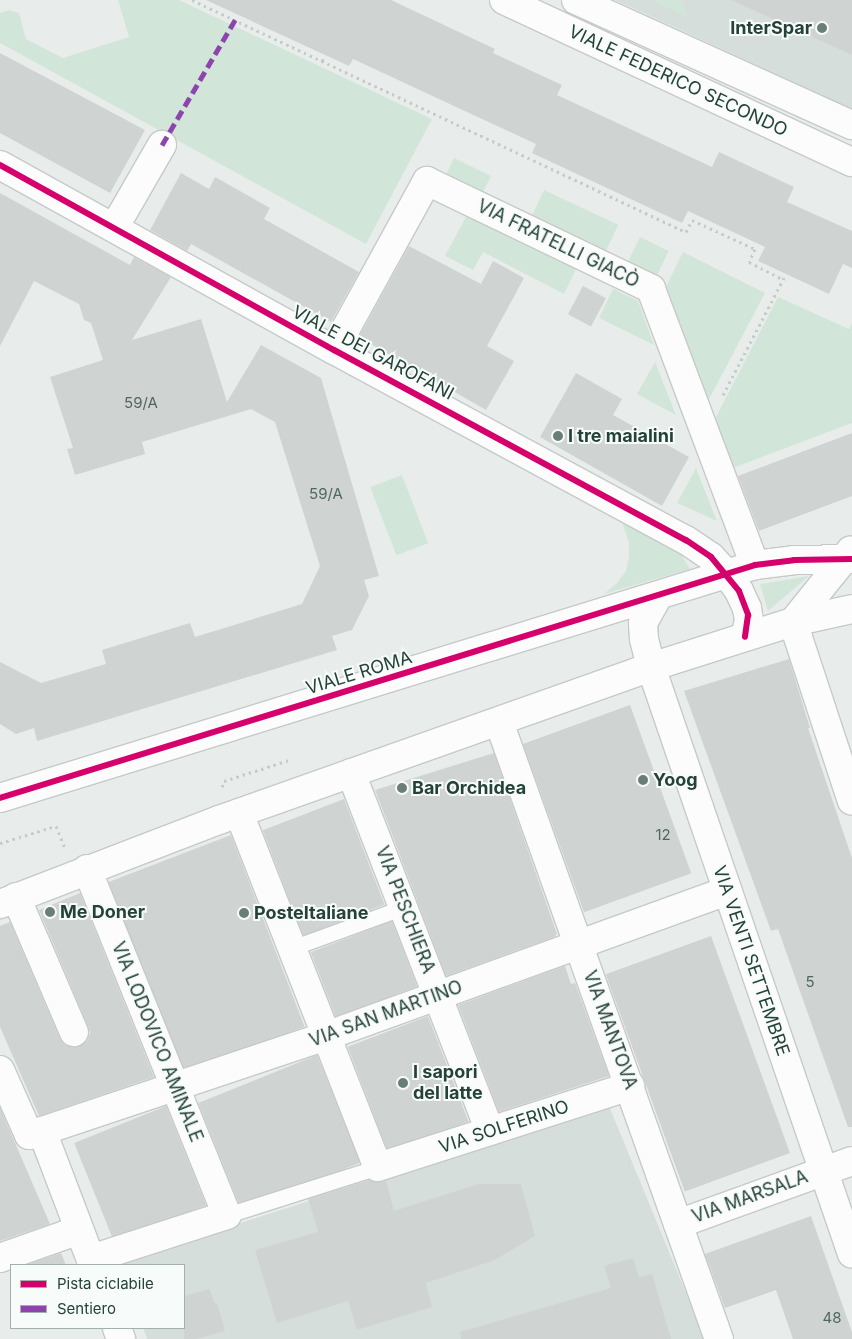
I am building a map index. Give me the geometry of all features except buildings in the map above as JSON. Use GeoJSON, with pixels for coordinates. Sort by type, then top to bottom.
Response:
{"type":"FeatureCollection","features":[{"type":"Feature","properties":{"kind":"street","name":"VIALE FEDERICO SECONDO"},"geometry":{"type":"LineString","coordinates":[[504,0],[852,162]]}},
{"type":"Feature","properties":{"kind":"street","name":"VIALE FEDERICO SECONDO"},"geometry":{"type":"LineString","coordinates":[[576,0],[852,125]]}},
{"type":"Feature","properties":{"kind":"street"},"geometry":{"type":"LineString","coordinates":[[114,228],[162,146]]}},
{"type":"Feature","properties":{"kind":"street","name":"VIALE DEI GAROFANI"},"geometry":{"type":"LineString","coordinates":[[0,165],[334,350],[686,540],[711,557],[726,573]]}},
{"type":"Feature","properties":{"kind":"street","name":"VIA FRATELLI GIACÒ"},"geometry":{"type":"LineString","coordinates":[[334,350],[427,181],[651,289],[755,565]]}},
{"type":"Feature","properties":{"kind":"street","name":"VIALE ROMA"},"geometry":{"type":"LineString","coordinates":[[0,798],[658,596],[726,573],[755,565],[849,556]]}},
{"type":"Feature","properties":{"kind":"street","name":"VIALE ROMA"},"geometry":{"type":"LineString","coordinates":[[793,622],[849,556]]}},
{"type":"Feature","properties":{"kind":"street"},"geometry":{"type":"LineString","coordinates":[[726,573],[739,591],[747,608],[749,621],[746,637]]}},
{"type":"Feature","properties":{"kind":"street"},"geometry":{"type":"LineString","coordinates":[[651,667],[644,639],[643,623],[658,596]]}},
{"type":"Feature","properties":{"kind":"street"},"geometry":{"type":"LineString","coordinates":[[74,1032],[8,900],[239,813],[651,667],[793,622],[852,609]]}},
{"type":"Feature","properties":{"kind":"street"},"geometry":{"type":"LineString","coordinates":[[793,622],[852,801]]}},
{"type":"Feature","properties":{"kind":"street","name":"VIA VENTI SETTEMBRE"},"geometry":{"type":"LineString","coordinates":[[651,667],[852,1254]]}},
{"type":"Feature","properties":{"kind":"street","name":"VIA MANTOVA"},"geometry":{"type":"LineString","coordinates":[[499,722],[719,1339]]}},
{"type":"Feature","properties":{"kind":"street","name":"VIA PESCHIERA"},"geometry":{"type":"LineString","coordinates":[[351,774],[490,1132]]}},
{"type":"Feature","properties":{"kind":"street"},"geometry":{"type":"LineString","coordinates":[[239,813],[378,1167]]}},
{"type":"Feature","properties":{"kind":"street","name":"VIA LODOVICO AMINALE"},"geometry":{"type":"LineString","coordinates":[[87,869],[227,1215]]}},
{"type":"Feature","properties":{"kind":"street","name":"VIA SAN MARTINO"},"geometry":{"type":"LineString","coordinates":[[42,1131],[326,1036],[727,891]]}},
{"type":"Feature","properties":{"kind":"street"},"geometry":{"type":"LineString","coordinates":[[0,1070],[6,1100],[29,1135],[42,1131],[92,1262],[227,1215]]}},
{"type":"Feature","properties":{"kind":"street","name":"VIA SOLFERINO"},"geometry":{"type":"LineString","coordinates":[[378,1167],[630,1086]]}},
{"type":"Feature","properties":{"kind":"street","name":"VIA MARSALA"},"geometry":{"type":"LineString","coordinates":[[678,1224],[822,1170],[852,1161]]}},
{"type":"Feature","properties":{"kind":"street"},"geometry":{"type":"LineString","coordinates":[[0,1258],[79,1230]]}},
{"type":"Feature","properties":{"kind":"lane"},"geometry":{"type":"LineString","coordinates":[[292,948],[404,907]]}},
{"type":"Feature","properties":{"kind":"lane"},"geometry":{"type":"LineString","coordinates":[[227,1215],[378,1167]]}},
{"type":"Feature","properties":{"kind":"path"},"geometry":{"type":"LineString","coordinates":[[192,0],[686,232],[692,220],[755,249],[749,262],[783,279]]}},
{"type":"Feature","properties":{"kind":"path"},"geometry":{"type":"LineString","coordinates":[[322,61],[325,56]]}},
{"type":"Feature","properties":{"kind":"path"},"geometry":{"type":"LineString","coordinates":[[705,431],[786,274]]}},
{"type":"Feature","properties":{"kind":"shaded area"},"geometry":{"type":"Polygon","coordinates":[[[615,0],[852,0],[852,109],[696,37],[615,0]]]}},
{"type":"Feature","properties":{"kind":"shaded area"},"geometry":{"type":"Polygon","coordinates":[[[609,1106],[705,1339],[147,1339],[143,1329],[185,1329],[185,1264],[118,1264],[117,1262],[609,1106]]]}},
{"type":"Feature","properties":{"kind":"green space"},"geometry":{"type":"Polygon","coordinates":[[[118,0],[179,0],[432,119],[366,244],[0,43],[0,13],[9,10],[19,13],[26,39],[63,58],[129,37],[118,0]]]}},
{"type":"Feature","properties":{"kind":"green space"},"geometry":{"type":"Polygon","coordinates":[[[651,0],[682,0],[687,17],[651,0]]]}},
{"type":"Feature","properties":{"kind":"green space"},"geometry":{"type":"Polygon","coordinates":[[[454,158],[491,176],[483,191],[447,173],[454,158]]]}},
{"type":"Feature","properties":{"kind":"green space"},"geometry":{"type":"Polygon","coordinates":[[[544,190],[618,225],[605,254],[530,219],[544,190]]]}},
{"type":"Feature","properties":{"kind":"green space"},"geometry":{"type":"Polygon","coordinates":[[[468,213],[576,269],[564,294],[483,252],[473,270],[445,256],[468,213]]]}},
{"type":"Feature","properties":{"kind":"green space"},"geometry":{"type":"Polygon","coordinates":[[[640,237],[669,251],[655,279],[626,265],[640,237]]]}},
{"type":"Feature","properties":{"kind":"green space"},"geometry":{"type":"Polygon","coordinates":[[[683,252],[765,293],[706,405],[664,291],[683,252]]]}},
{"type":"Feature","properties":{"kind":"green space"},"geometry":{"type":"Polygon","coordinates":[[[613,289],[638,301],[654,345],[599,318],[613,289]]]}},
{"type":"Feature","properties":{"kind":"green space"},"geometry":{"type":"Polygon","coordinates":[[[778,297],[849,329],[852,323],[852,423],[733,468],[715,419],[778,297]]]}},
{"type":"Feature","properties":{"kind":"green space"},"geometry":{"type":"Polygon","coordinates":[[[655,362],[676,415],[637,394],[655,362]]]}},
{"type":"Feature","properties":{"kind":"green space"},"geometry":{"type":"Polygon","coordinates":[[[696,468],[717,521],[677,503],[696,468]]]}},
{"type":"Feature","properties":{"kind":"green space"},"geometry":{"type":"Polygon","coordinates":[[[402,475],[428,543],[396,555],[370,487],[402,475]]]}},
{"type":"Feature","properties":{"kind":"green space"},"geometry":{"type":"Polygon","coordinates":[[[622,522],[679,551],[690,569],[604,594],[617,583],[626,571],[629,543],[622,522]]]}},
{"type":"Feature","properties":{"kind":"green space"},"geometry":{"type":"Polygon","coordinates":[[[809,576],[768,611],[760,584],[809,576]]]}},
{"type":"Feature","properties":{"kind":"marked path"},"geometry":{"type":"LineString","coordinates":[[162,145],[235,20]]}},
{"type":"Feature","properties":{"kind":"cycle path"},"geometry":{"type":"LineString","coordinates":[[0,165],[334,350],[686,540],[711,557],[739,591],[748,615],[745,637]]}},
{"type":"Feature","properties":{"kind":"cycle path"},"geometry":{"type":"LineString","coordinates":[[0,798],[755,565],[794,560],[852,559]]}},
{"type":"Feature","properties":{"kind":"place","name":"InterSpar"},"geometry":{"type":"Point","coordinates":[822,28]}},
{"type":"Feature","properties":{"kind":"place","name":"I tre maialini"},"geometry":{"type":"Point","coordinates":[558,436]}},
{"type":"Feature","properties":{"kind":"place","name":"Yoog"},"geometry":{"type":"Point","coordinates":[643,780]}},
{"type":"Feature","properties":{"kind":"place","name":"Bar Orchidea"},"geometry":{"type":"Point","coordinates":[402,788]}},
{"type":"Feature","properties":{"kind":"place","name":"Me Doner"},"geometry":{"type":"Point","coordinates":[50,912]}},
{"type":"Feature","properties":{"kind":"place","name":"PosteItaliane"},"geometry":{"type":"Point","coordinates":[244,913]}},
{"type":"Feature","properties":{"kind":"place","name":"I sapori del latte"},"geometry":{"type":"Point","coordinates":[403,1083]}}]}
